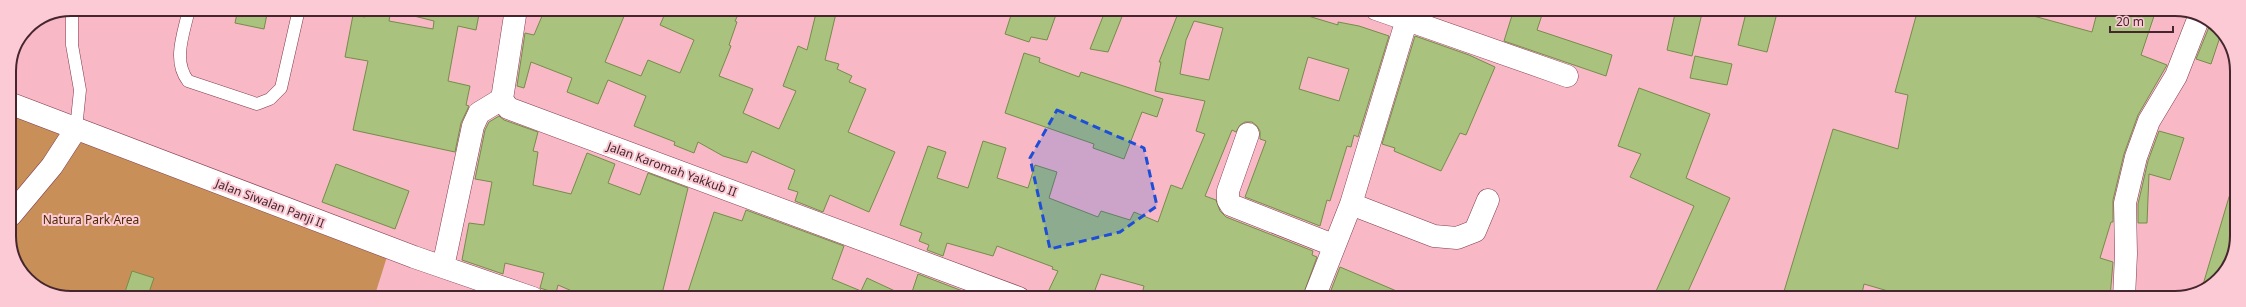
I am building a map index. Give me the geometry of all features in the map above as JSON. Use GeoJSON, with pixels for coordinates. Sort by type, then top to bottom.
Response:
{"type":"FeatureCollection","features":[{"type":"Feature","properties":{"kind":"street"},"geometry":{"type":"LineString","coordinates":[[443,267],[473,126],[479,113],[502,99],[515,16]]}},
{"type":"Feature","properties":{"kind":"street"},"geometry":{"type":"LineString","coordinates":[[1317,291],[1333,245],[1351,204],[1408,16]]}},
{"type":"Feature","properties":{"kind":"street"},"geometry":{"type":"LineString","coordinates":[[1414,16],[1567,76]]}},
{"type":"Feature","properties":{"kind":"street"},"geometry":{"type":"LineString","coordinates":[[2124,291],[2126,254],[2125,203],[2136,157],[2148,121],[2176,76],[2197,21]]}},
{"type":"Feature","properties":{"kind":"street","name":"Jalan Karomah Yakkub II"},"geometry":{"type":"LineString","coordinates":[[502,99],[508,108],[1000,291]]}},
{"type":"Feature","properties":{"kind":"street","name":"Jalan Siwalan Panji II"},"geometry":{"type":"LineString","coordinates":[[16,106],[443,267],[513,291]]}},
{"type":"Feature","properties":{"kind":"street"},"geometry":{"type":"LineString","coordinates":[[16,209],[52,166],[76,129]]}},
{"type":"Feature","properties":{"kind":"street"},"geometry":{"type":"LineString","coordinates":[[1248,134],[1228,191],[1228,200],[1231,205],[1333,245]]}},
{"type":"Feature","properties":{"kind":"street"},"geometry":{"type":"LineString","coordinates":[[1351,204],[1434,236],[1457,238],[1475,231],[1488,200]]}},
{"type":"Feature","properties":{"kind":"lane"},"geometry":{"type":"LineString","coordinates":[[72,16],[72,45],[80,90],[76,129]]}},
{"type":"Feature","properties":{"kind":"lane"},"geometry":{"type":"LineString","coordinates":[[187,16],[179,53],[182,73],[188,81],[257,104],[270,99],[281,88],[297,16]]}},
{"type":"Feature","properties":{"kind":"highlighted area"},"geometry":{"type":"Polygon","coordinates":[[[1057,110],[1144,148],[1157,206],[1120,232],[1050,249],[1030,158],[1057,110]]]}},
{"type":"Feature","properties":{"kind":"green space","name":"Natura Park Area"},"geometry":{"type":"Polygon","coordinates":[[[16,106],[391,244],[376,291],[64,291],[50,287],[40,282],[27,269],[23,264],[17,247],[16,106]]]}},
{"type":"Feature","properties":{"kind":"building"},"geometry":{"type":"Polygon","coordinates":[[[236,16],[267,16],[264,29],[235,23],[236,16]]]}},
{"type":"Feature","properties":{"kind":"building"},"geometry":{"type":"Polygon","coordinates":[[[353,16],[390,16],[389,21],[433,29],[434,21],[414,16],[479,16],[476,30],[458,26],[448,81],[470,86],[466,105],[469,106],[461,123],[455,152],[353,130],[368,61],[345,57],[353,16]]]}},
{"type":"Feature","properties":{"kind":"building"},"geometry":{"type":"Polygon","coordinates":[[[542,16],[624,16],[605,62],[641,76],[648,60],[680,73],[694,40],[660,25],[664,16],[738,16],[735,21],[737,22],[729,45],[731,46],[719,76],[753,89],[743,113],[779,129],[796,91],[783,86],[798,46],[807,50],[815,16],[835,16],[825,60],[839,64],[837,69],[852,76],[849,82],[866,89],[848,132],[895,152],[869,212],[830,195],[823,212],[795,201],[798,192],[788,189],[795,170],[752,151],[747,163],[723,156],[698,142],[694,153],[674,145],[675,142],[634,126],[646,96],[608,80],[598,104],[567,92],[572,78],[531,62],[524,88],[517,86],[525,33],[534,35],[542,16]]]}},
{"type":"Feature","properties":{"kind":"building"},"geometry":{"type":"Polygon","coordinates":[[[1011,16],[1056,16],[1047,40],[1031,37],[1029,42],[1005,34],[1011,16]]]}},
{"type":"Feature","properties":{"kind":"building"},"geometry":{"type":"Polygon","coordinates":[[[1103,16],[1122,16],[1108,52],[1090,49],[1103,16]]]}},
{"type":"Feature","properties":{"kind":"building"},"geometry":{"type":"Polygon","coordinates":[[[1177,16],[1308,16],[1338,25],[1338,22],[1359,26],[1389,36],[1358,137],[1354,135],[1351,147],[1347,146],[1330,201],[1327,200],[1320,226],[1245,197],[1266,141],[1260,139],[1260,131],[1252,122],[1245,122],[1240,125],[1236,132],[1232,130],[1205,196],[1216,200],[1220,211],[1226,217],[1313,251],[1312,255],[1317,257],[1305,291],[1143,291],[1144,286],[1101,274],[1095,291],[1048,291],[1058,271],[1052,269],[1053,267],[997,246],[993,256],[947,243],[943,256],[927,250],[929,245],[919,241],[922,233],[900,225],[928,146],[946,152],[937,178],[968,188],[983,141],[1006,148],[997,178],[1028,188],[1035,165],[1057,172],[1049,198],[1098,217],[1101,211],[1130,220],[1134,212],[1158,222],[1171,185],[1182,189],[1205,134],[1196,131],[1205,101],[1155,91],[1161,62],[1159,62],[1177,16]],[[1194,21],[1186,40],[1180,74],[1209,80],[1223,28],[1194,21]],[[1308,57],[1299,89],[1339,101],[1349,69],[1308,57]]]}},
{"type":"Feature","properties":{"kind":"building"},"geometry":{"type":"Polygon","coordinates":[[[1512,16],[1542,16],[1537,30],[1612,55],[1606,76],[1504,41],[1512,16]]]}},
{"type":"Feature","properties":{"kind":"building"},"geometry":{"type":"Polygon","coordinates":[[[1674,16],[1701,16],[1692,56],[1667,50],[1674,16]]]}},
{"type":"Feature","properties":{"kind":"building"},"geometry":{"type":"Polygon","coordinates":[[[1745,16],[1776,16],[1767,52],[1738,45],[1745,16]]]}},
{"type":"Feature","properties":{"kind":"building"},"geometry":{"type":"Polygon","coordinates":[[[1916,16],[2034,16],[2092,32],[2096,16],[2154,16],[2141,55],[2167,65],[2138,115],[2124,154],[2113,200],[2113,222],[2111,222],[2100,258],[2113,262],[2111,291],[1888,291],[1864,284],[1862,291],[1784,291],[1833,129],[1898,149],[1908,95],[1895,92],[1916,16]]]}},
{"type":"Feature","properties":{"kind":"building"},"geometry":{"type":"Polygon","coordinates":[[[2209,27],[2219,39],[2211,64],[2196,59],[2209,27]]]}},
{"type":"Feature","properties":{"kind":"building"},"geometry":{"type":"Polygon","coordinates":[[[1415,36],[1469,55],[1495,67],[1466,135],[1460,133],[1441,171],[1394,151],[1395,148],[1382,144],[1415,36]]]}},
{"type":"Feature","properties":{"kind":"building"},"geometry":{"type":"Polygon","coordinates":[[[1024,53],[1040,58],[1039,62],[1079,77],[1081,72],[1163,99],[1157,117],[1142,112],[1124,159],[1093,148],[1094,144],[1005,113],[1024,53]]]}},
{"type":"Feature","properties":{"kind":"building"},"geometry":{"type":"Polygon","coordinates":[[[1695,56],[1732,64],[1727,85],[1690,78],[1695,56]]]}},
{"type":"Feature","properties":{"kind":"building"},"geometry":{"type":"Polygon","coordinates":[[[1639,88],[1710,114],[1686,178],[1730,198],[1688,291],[1656,291],[1694,206],[1630,177],[1641,154],[1618,146],[1639,88]]]}},
{"type":"Feature","properties":{"kind":"building"},"geometry":{"type":"Polygon","coordinates":[[[499,116],[504,120],[538,132],[533,151],[538,152],[533,185],[571,194],[587,153],[615,164],[608,183],[640,195],[648,173],[688,188],[663,291],[572,291],[558,285],[556,291],[550,291],[540,288],[544,273],[505,263],[503,274],[462,260],[469,223],[484,225],[492,182],[475,179],[485,130],[489,122],[499,116]]]}},
{"type":"Feature","properties":{"kind":"building"},"geometry":{"type":"Polygon","coordinates":[[[2159,131],[2184,138],[2170,180],[2149,174],[2147,223],[2138,223],[2138,204],[2148,161],[2159,131]]]}},
{"type":"Feature","properties":{"kind":"building"},"geometry":{"type":"Polygon","coordinates":[[[336,164],[409,191],[395,229],[322,202],[336,164]]]}},
{"type":"Feature","properties":{"kind":"building"},"geometry":{"type":"Polygon","coordinates":[[[2230,194],[2230,243],[2227,254],[2223,264],[2204,283],[2230,194]]]}},
{"type":"Feature","properties":{"kind":"building"},"geometry":{"type":"Polygon","coordinates":[[[746,210],[844,246],[832,279],[861,291],[688,291],[714,212],[742,221],[746,210]]]}},
{"type":"Feature","properties":{"kind":"building"},"geometry":{"type":"Polygon","coordinates":[[[1340,267],[1397,291],[1331,291],[1340,267]]]}},
{"type":"Feature","properties":{"kind":"building"},"geometry":{"type":"Polygon","coordinates":[[[132,271],[154,278],[149,291],[125,291],[132,271]]]}},
{"type":"Feature","properties":{"kind":"building"},"geometry":{"type":"Polygon","coordinates":[[[918,274],[963,291],[912,291],[918,274]]]}},
{"type":"Feature","properties":{"kind":"building"},"geometry":{"type":"Polygon","coordinates":[[[867,278],[895,291],[861,291],[867,278]]]}}]}
